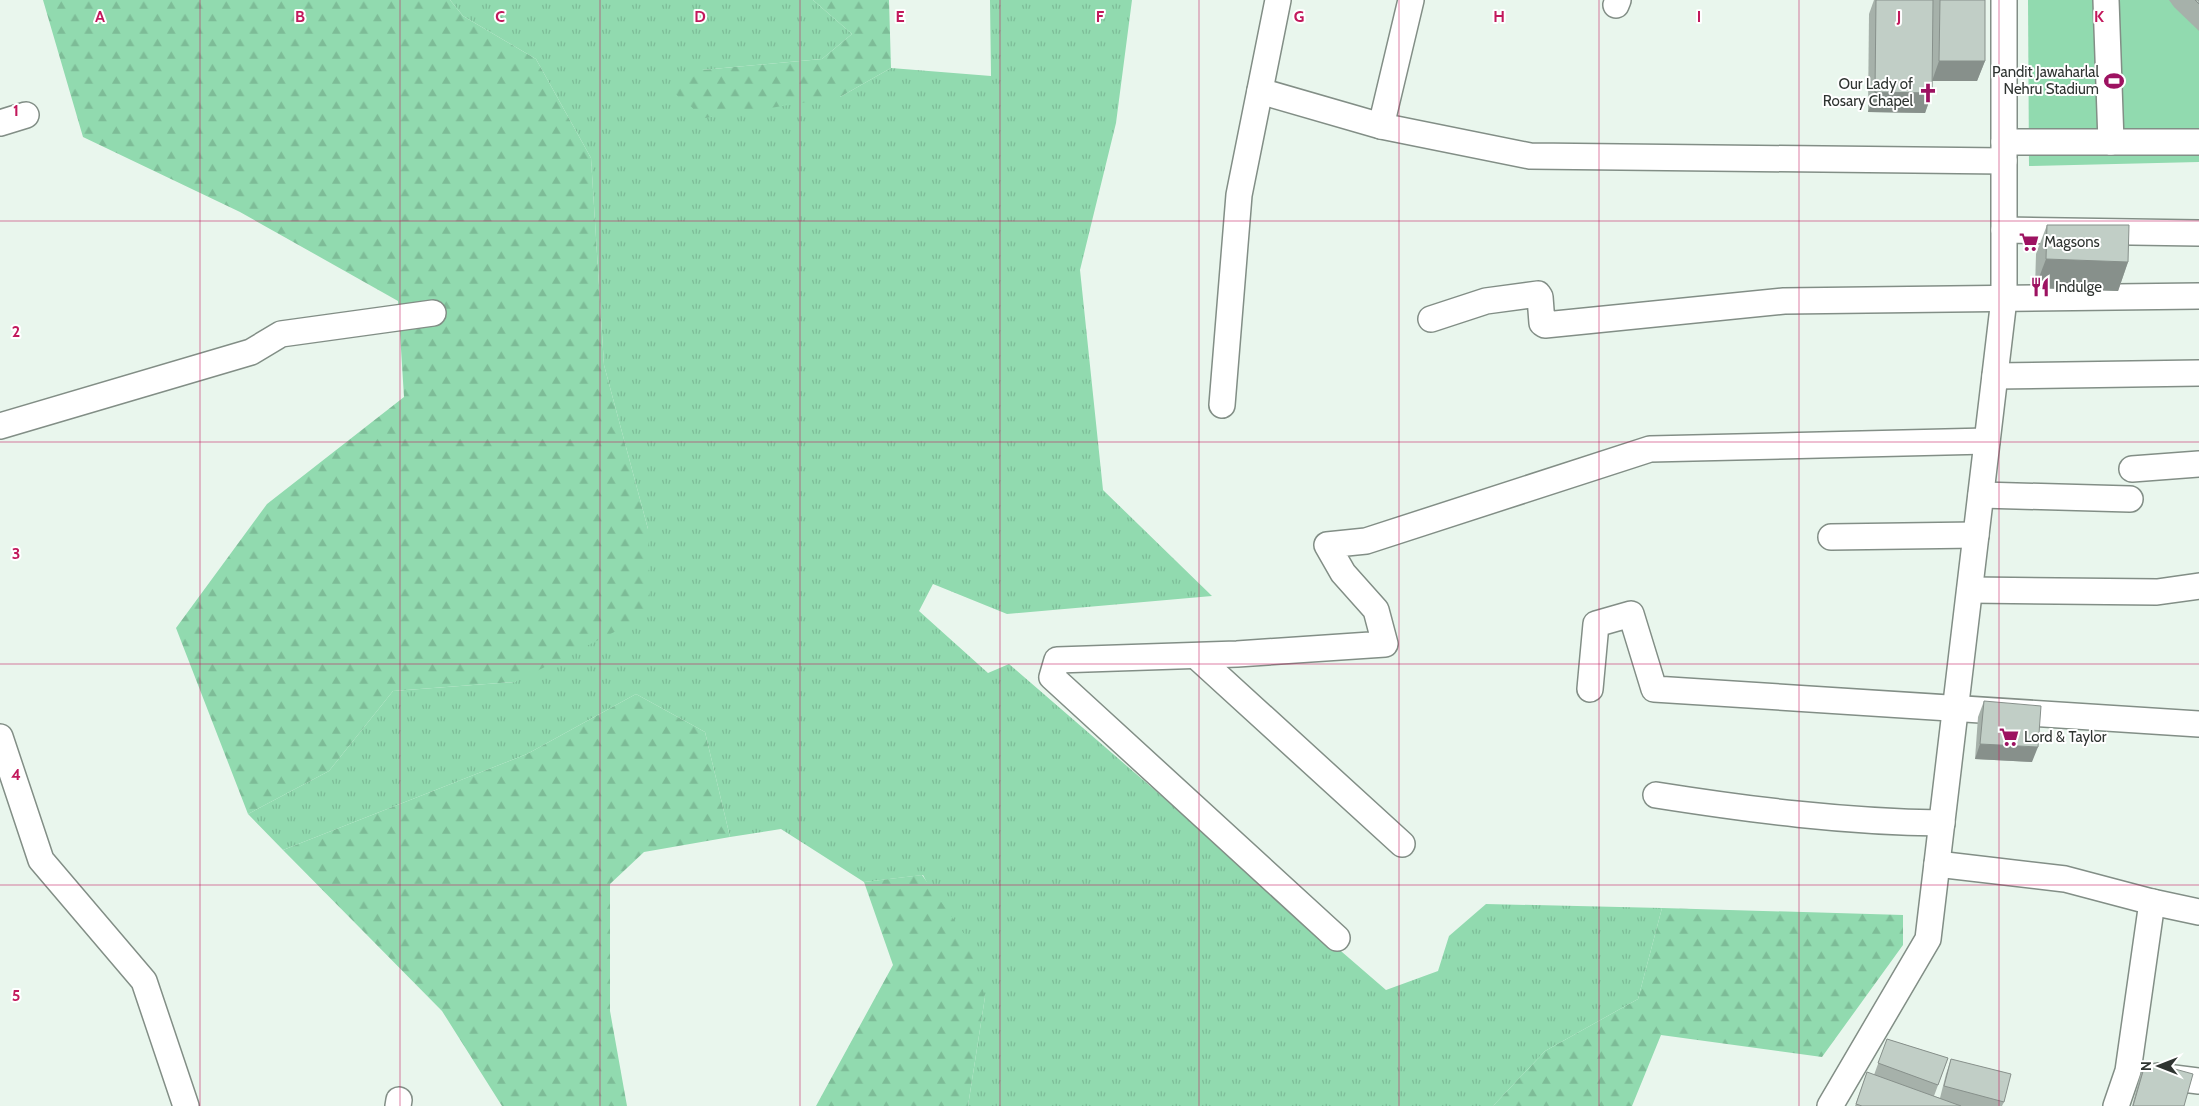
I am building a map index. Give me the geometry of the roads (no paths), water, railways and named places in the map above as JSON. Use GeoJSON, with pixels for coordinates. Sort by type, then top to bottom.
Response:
{"type":"FeatureCollection","features":[{"type":"Feature","properties":{"kind":"street"},"geometry":{"type":"LineString","coordinates":[[1222,405],[1239,196],[1278,0]]}},
{"type":"Feature","properties":{"kind":"street"},"geometry":{"type":"LineString","coordinates":[[1380,126],[1411,0]]}},
{"type":"Feature","properties":{"kind":"street"},"geometry":{"type":"LineString","coordinates":[[1830,1106],[1874,1049],[1928,939],[2004,299],[2004,0]]}},
{"type":"Feature","properties":{"kind":"street"},"geometry":{"type":"LineString","coordinates":[[2106,0],[2111,142]]}},
{"type":"Feature","properties":{"kind":"street"},"geometry":{"type":"LineString","coordinates":[[1260,91],[1380,126],[1530,156],[2004,151],[2111,142],[2199,142]]}},
{"type":"Feature","properties":{"kind":"street"},"geometry":{"type":"LineString","coordinates":[[0,123],[26,115]]}},
{"type":"Feature","properties":{"kind":"street"},"geometry":{"type":"LineString","coordinates":[[2004,230],[2199,233]]}},
{"type":"Feature","properties":{"kind":"street"},"geometry":{"type":"LineString","coordinates":[[1431,319],[1486,301],[1538,294],[1540,296],[1542,323],[1546,325],[1784,301],[2199,296]]}},
{"type":"Feature","properties":{"kind":"street"},"geometry":{"type":"LineString","coordinates":[[0,426],[251,352],[280,334],[432,313]]}},
{"type":"Feature","properties":{"kind":"street"},"geometry":{"type":"LineString","coordinates":[[1995,376],[2199,373]]}},
{"type":"Feature","properties":{"kind":"street"},"geometry":{"type":"LineString","coordinates":[[1337,938],[1052,677],[1057,660],[1196,656],[1385,644],[1376,610],[1343,573],[1327,545],[1366,541],[1650,449],[1987,441]]}},
{"type":"Feature","properties":{"kind":"street"},"geometry":{"type":"LineString","coordinates":[[2132,469],[2199,464]]}},
{"type":"Feature","properties":{"kind":"street"},"geometry":{"type":"LineString","coordinates":[[1981,495],[2130,500]]}},
{"type":"Feature","properties":{"kind":"street"},"geometry":{"type":"LineString","coordinates":[[1831,536],[1976,535]]}},
{"type":"Feature","properties":{"kind":"street"},"geometry":{"type":"LineString","coordinates":[[1970,590],[2156,592],[2199,586]]}},
{"type":"Feature","properties":{"kind":"street"},"geometry":{"type":"LineString","coordinates":[[1590,689],[1596,624],[1631,614],[1654,689],[2199,724]]}},
{"type":"Feature","properties":{"kind":"street"},"geometry":{"type":"LineString","coordinates":[[1196,656],[1402,844]]}},
{"type":"Feature","properties":{"kind":"street"},"geometry":{"type":"LineString","coordinates":[[0,737],[42,860],[144,981],[182,1106]]}},
{"type":"Feature","properties":{"kind":"street"},"geometry":{"type":"LineString","coordinates":[[1656,795],[1758,811],[1898,822],[1942,822]]}},
{"type":"Feature","properties":{"kind":"street"},"geometry":{"type":"LineString","coordinates":[[1937,864],[2065,879],[2152,902],[2199,912]]}},
{"type":"Feature","properties":{"kind":"street"},"geometry":{"type":"LineString","coordinates":[[2116,1106],[2128,1071],[2152,902]]}},
{"type":"Feature","properties":{"kind":"street"},"geometry":{"type":"LineString","coordinates":[[2128,1071],[2199,1081]]}},
{"type":"Feature","properties":{"kind":"place","name":"Pandit Jawaharlal Nehru Stadium"},"geometry":{"type":"Point","coordinates":[2114,81]}},
{"type":"Feature","properties":{"kind":"place","name":"Our Lady of Rosary Chapel"},"geometry":{"type":"Point","coordinates":[1928,93]}},
{"type":"Feature","properties":{"kind":"place","name":"Magsons"},"geometry":{"type":"Point","coordinates":[2029,242]}},
{"type":"Feature","properties":{"kind":"place","name":"Indulge"},"geometry":{"type":"Point","coordinates":[2040,287]}},
{"type":"Feature","properties":{"kind":"place","name":"Lord & Taylor"},"geometry":{"type":"Point","coordinates":[2009,737]}}]}
